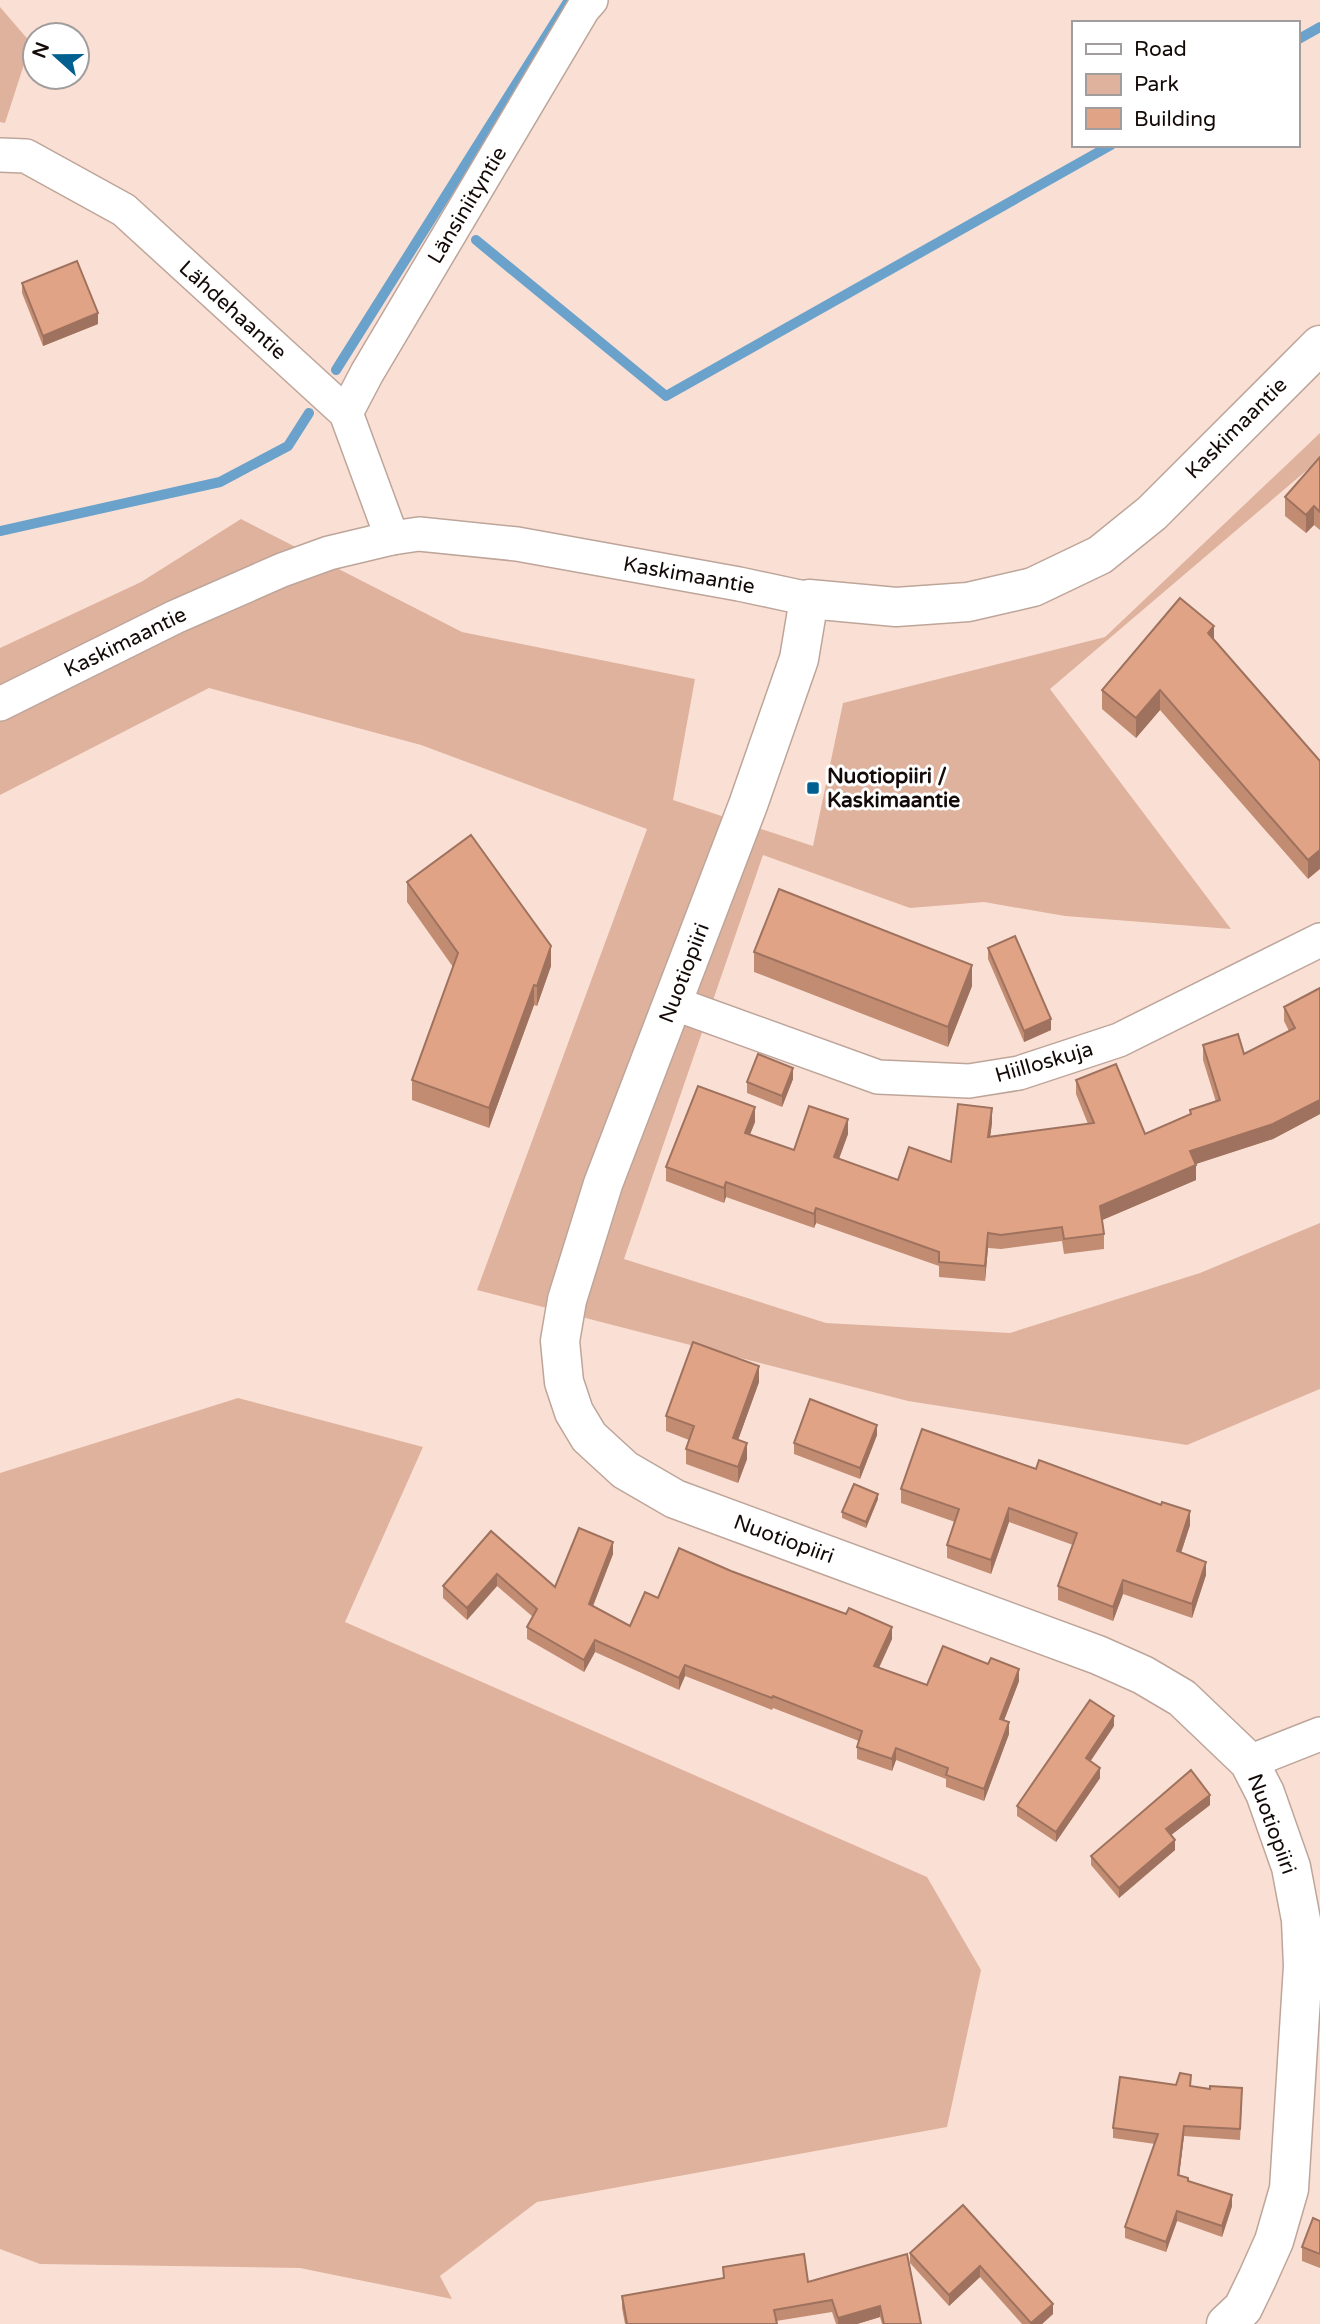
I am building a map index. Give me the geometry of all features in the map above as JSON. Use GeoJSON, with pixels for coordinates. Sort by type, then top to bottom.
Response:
{"type":"FeatureCollection","features":[{"type":"Feature","properties":{"kind":"street","name":"Länsiniityntie"},"geometry":{"type":"LineString","coordinates":[[346,413],[527,103],[591,0]]}},
{"type":"Feature","properties":{"kind":"street","name":"Lähdehaantie"},"geometry":{"type":"LineString","coordinates":[[0,155],[26,156],[124,211],[346,413],[392,538]]}},
{"type":"Feature","properties":{"kind":"street","name":"Kaskimaantie"},"geometry":{"type":"LineString","coordinates":[[0,704],[175,617],[282,570],[329,553],[419,534],[517,544],[809,599],[896,607],[968,602],[1033,587],[1100,555],[1152,513],[1320,345]]}},
{"type":"Feature","properties":{"kind":"street","name":"Nuotiopiiri"},"geometry":{"type":"LineString","coordinates":[[809,599],[799,659],[748,805],[603,1184],[567,1300],[560,1341],[564,1382],[574,1412],[589,1437],[625,1470],[674,1499],[1098,1655],[1143,1675],[1182,1698],[1249,1762],[1265,1793],[1291,1867],[1301,1920],[1303,1966],[1289,2189],[1274,2242],[1257,2279],[1243,2308],[1226,2324]]}},
{"type":"Feature","properties":{"kind":"street","name":"Hiilloskuja"},"geometry":{"type":"LineString","coordinates":[[673,1003],[877,1077],[969,1082],[1019,1073],[1119,1040],[1320,940]]}},
{"type":"Feature","properties":{"kind":"street"},"geometry":{"type":"LineString","coordinates":[[1249,1762],[1320,1734]]}},
{"type":"Feature","properties":{"kind":"green space"},"geometry":{"type":"Polygon","coordinates":[[[0,7],[21,31],[21,74],[5,123],[0,122],[0,7]]]}},
{"type":"Feature","properties":{"kind":"green space"},"geometry":{"type":"Polygon","coordinates":[[[1320,433],[1320,459],[1050,689],[1231,929],[1065,916],[984,902],[910,908],[763,855],[624,1259],[826,1323],[1010,1333],[1200,1273],[1320,1223],[1320,1389],[1187,1445],[908,1401],[477,1290],[647,829],[421,745],[209,688],[0,795],[0,648],[141,582],[241,519],[462,632],[695,679],[673,800],[813,846],[843,703],[1105,637],[1320,433]]]}},
{"type":"Feature","properties":{"kind":"green space"},"geometry":{"type":"Polygon","coordinates":[[[238,1398],[423,1447],[345,1622],[927,1877],[981,1970],[947,2127],[537,2202],[440,2276],[452,2299],[300,2268],[40,2264],[0,2249],[0,1473],[238,1398]]]}},
{"type":"Feature","properties":{"kind":"building"},"geometry":{"type":"Polygon","coordinates":[[[77,261],[98,313],[43,336],[22,283],[77,261]]]}},
{"type":"Feature","properties":{"kind":"building"},"geometry":{"type":"Polygon","coordinates":[[[1320,457],[1320,512],[1314,506],[1306,515],[1285,497],[1320,457]]]}},
{"type":"Feature","properties":{"kind":"building"},"geometry":{"type":"Polygon","coordinates":[[[1180,598],[1214,626],[1208,633],[1320,761],[1320,850],[1308,860],[1160,690],[1136,718],[1102,690],[1180,598]]]}},
{"type":"Feature","properties":{"kind":"building"},"geometry":{"type":"Polygon","coordinates":[[[471,835],[551,946],[489,1108],[412,1080],[458,953],[407,882],[471,835]]]}},
{"type":"Feature","properties":{"kind":"building"},"geometry":{"type":"Polygon","coordinates":[[[779,889],[972,965],[948,1027],[754,952],[779,889]]]}},
{"type":"Feature","properties":{"kind":"building"},"geometry":{"type":"Polygon","coordinates":[[[1015,936],[1051,1019],[1024,1031],[988,948],[1015,936]]]}},
{"type":"Feature","properties":{"kind":"building"},"geometry":{"type":"Polygon","coordinates":[[[1320,988],[1320,1100],[1273,1124],[1190,1151],[1196,1165],[1100,1206],[1104,1234],[1064,1239],[1062,1227],[1001,1235],[988,1233],[985,1266],[939,1262],[939,1252],[816,1208],[814,1214],[726,1182],[724,1188],[666,1167],[698,1086],[755,1107],[745,1133],[794,1150],[809,1106],[848,1119],[834,1157],[898,1180],[909,1147],[951,1162],[958,1104],[992,1108],[988,1137],[1094,1123],[1076,1080],[1116,1064],[1145,1134],[1191,1114],[1190,1110],[1220,1100],[1203,1045],[1238,1034],[1244,1054],[1295,1028],[1284,1007],[1320,988]]]}},
{"type":"Feature","properties":{"kind":"building"},"geometry":{"type":"Polygon","coordinates":[[[758,1054],[793,1068],[782,1096],[747,1082],[758,1054]]]}},
{"type":"Feature","properties":{"kind":"building"},"geometry":{"type":"Polygon","coordinates":[[[693,1342],[759,1366],[733,1438],[747,1443],[738,1467],[686,1449],[694,1426],[666,1416],[693,1342]]]}},
{"type":"Feature","properties":{"kind":"building"},"geometry":{"type":"Polygon","coordinates":[[[810,1399],[877,1425],[860,1468],[794,1443],[810,1399]]]}},
{"type":"Feature","properties":{"kind":"building"},"geometry":{"type":"Polygon","coordinates":[[[922,1429],[1036,1469],[1039,1460],[1161,1505],[1162,1502],[1190,1511],[1177,1551],[1206,1562],[1192,1604],[1123,1580],[1113,1607],[1058,1586],[1077,1533],[1009,1508],[991,1560],[947,1545],[959,1509],[901,1489],[922,1429]]]}},
{"type":"Feature","properties":{"kind":"building"},"geometry":{"type":"Polygon","coordinates":[[[854,1484],[878,1494],[866,1522],[842,1512],[854,1484]]]}},
{"type":"Feature","properties":{"kind":"building"},"geometry":{"type":"Polygon","coordinates":[[[579,1528],[613,1542],[589,1604],[630,1626],[645,1592],[658,1598],[679,1548],[731,1571],[846,1614],[849,1608],[892,1627],[874,1666],[927,1685],[943,1646],[988,1664],[991,1658],[1019,1669],[1000,1719],[1009,1722],[984,1789],[946,1775],[948,1768],[896,1748],[892,1759],[857,1747],[862,1731],[685,1665],[679,1678],[595,1640],[584,1660],[527,1627],[537,1609],[497,1574],[467,1608],[443,1586],[491,1531],[555,1587],[579,1528]]]}},
{"type":"Feature","properties":{"kind":"building"},"geometry":{"type":"Polygon","coordinates":[[[1090,1700],[1114,1716],[1086,1758],[1100,1768],[1056,1832],[1017,1806],[1090,1700]]]}},
{"type":"Feature","properties":{"kind":"building"},"geometry":{"type":"Polygon","coordinates":[[[1191,1770],[1210,1795],[1166,1829],[1175,1840],[1119,1888],[1091,1856],[1191,1770]]]}},
{"type":"Feature","properties":{"kind":"building"},"geometry":{"type":"Polygon","coordinates":[[[1180,2073],[1191,2075],[1190,2086],[1210,2089],[1210,2086],[1242,2088],[1240,2129],[1184,2126],[1178,2175],[1188,2178],[1188,2181],[1232,2195],[1222,2226],[1177,2211],[1166,2242],[1125,2227],[1158,2134],[1113,2128],[1120,2077],[1176,2085],[1180,2073]]]}},
{"type":"Feature","properties":{"kind":"building"},"geometry":{"type":"Polygon","coordinates":[[[963,2205],[1053,2304],[1031,2323],[980,2266],[949,2295],[910,2253],[963,2205]]]}},
{"type":"Feature","properties":{"kind":"building"},"geometry":{"type":"Polygon","coordinates":[[[1313,2218],[1320,2221],[1320,2254],[1302,2247],[1313,2218]]]}},
{"type":"Feature","properties":{"kind":"building"},"geometry":{"type":"Polygon","coordinates":[[[804,2254],[808,2282],[907,2254],[921,2324],[884,2324],[880,2306],[838,2318],[832,2300],[774,2310],[777,2324],[627,2324],[622,2296],[724,2278],[723,2267],[804,2254]]]}},
{"type":"Feature","properties":{"kind":"waterway"},"geometry":{"type":"LineString","coordinates":[[336,370],[569,0]]}},
{"type":"Feature","properties":{"kind":"waterway"},"geometry":{"type":"LineString","coordinates":[[1299,39],[1320,27]]}},
{"type":"Feature","properties":{"kind":"waterway"},"geometry":{"type":"LineString","coordinates":[[476,240],[666,396],[1107,147]]}},
{"type":"Feature","properties":{"kind":"waterway"},"geometry":{"type":"LineString","coordinates":[[0,531],[220,482],[288,446],[309,413]]}},
{"type":"Feature","properties":{"kind":"place","name":"Nuotiopiiri / Kaskimaantie"},"geometry":{"type":"Point","coordinates":[813,788]}}]}
